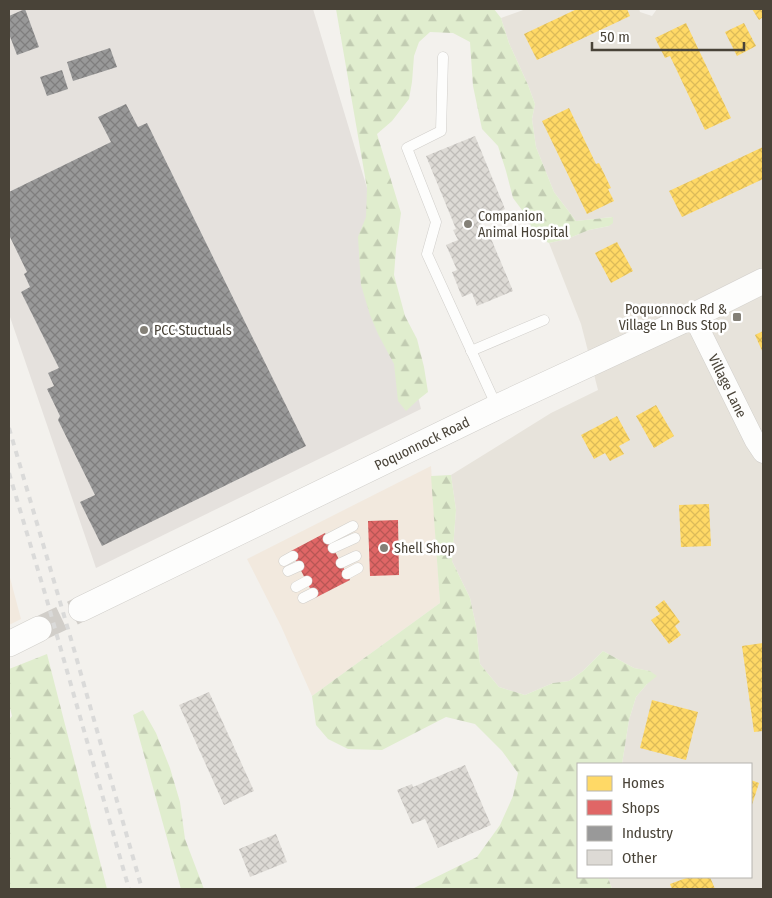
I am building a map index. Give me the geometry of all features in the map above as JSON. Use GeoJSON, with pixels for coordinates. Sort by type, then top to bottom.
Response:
{"type":"FeatureCollection","features":[{"type":"Feature","properties":{"kind":"street","name":"Poquonnock Road"},"geometry":{"type":"LineString","coordinates":[[81,609],[497,407],[763,281]]}},
{"type":"Feature","properties":{"kind":"street","name":"Village Lane"},"geometry":{"type":"LineString","coordinates":[[692,316],[755,441],[763,453]]}},
{"type":"Feature","properties":{"kind":"street"},"geometry":{"type":"LineString","coordinates":[[9,644],[39,629]]}},
{"type":"Feature","properties":{"kind":"lane"},"geometry":{"type":"LineString","coordinates":[[443,57],[441,131],[407,148],[436,222],[427,254],[497,407]]}},
{"type":"Feature","properties":{"kind":"lane"},"geometry":{"type":"LineString","coordinates":[[472,351],[544,320]]}},
{"type":"Feature","properties":{"kind":"lane"},"geometry":{"type":"LineString","coordinates":[[328,538],[353,526]]}},
{"type":"Feature","properties":{"kind":"lane"},"geometry":{"type":"LineString","coordinates":[[333,548],[355,538]]}},
{"type":"Feature","properties":{"kind":"lane"},"geometry":{"type":"LineString","coordinates":[[284,561],[294,556]]}},
{"type":"Feature","properties":{"kind":"lane"},"geometry":{"type":"LineString","coordinates":[[341,563],[356,556]]}},
{"type":"Feature","properties":{"kind":"lane"},"geometry":{"type":"LineString","coordinates":[[288,571],[299,566]]}},
{"type":"Feature","properties":{"kind":"lane"},"geometry":{"type":"LineString","coordinates":[[347,574],[358,568]]}},
{"type":"Feature","properties":{"kind":"lane"},"geometry":{"type":"LineString","coordinates":[[296,587],[306,581]]}},
{"type":"Feature","properties":{"kind":"lane"},"geometry":{"type":"LineString","coordinates":[[302,598],[312,593]]}},
{"type":"Feature","properties":{"kind":"shaded area"},"geometry":{"type":"Polygon","coordinates":[[[9,9],[313,9],[367,188],[421,409],[96,568],[9,314],[9,9]]]}},
{"type":"Feature","properties":{"kind":"shaded area"},"geometry":{"type":"Polygon","coordinates":[[[526,9],[639,9],[640,12],[652,16],[657,9],[763,9],[763,889],[612,889],[608,878],[752,878],[752,763],[622,763],[629,720],[636,697],[647,684],[649,671],[634,668],[603,651],[583,671],[569,681],[553,683],[525,695],[499,687],[480,664],[476,626],[470,598],[452,561],[456,510],[451,475],[551,413],[598,390],[581,324],[549,243],[567,239],[589,230],[609,226],[612,217],[576,221],[554,192],[536,147],[532,119],[535,104],[509,43],[501,18],[526,9]]]}},
{"type":"Feature","properties":{"kind":"shaded area"},"geometry":{"type":"Polygon","coordinates":[[[431,466],[440,603],[312,696],[281,626],[247,559],[431,466]]]}},
{"type":"Feature","properties":{"kind":"shaded area"},"geometry":{"type":"Polygon","coordinates":[[[9,574],[21,619],[9,625],[9,574]]]}},
{"type":"Feature","properties":{"kind":"green space"},"geometry":{"type":"Polygon","coordinates":[[[336,9],[494,9],[501,18],[509,43],[535,104],[532,119],[536,147],[554,192],[576,221],[613,217],[613,223],[609,226],[589,230],[567,239],[549,243],[535,236],[528,218],[513,198],[498,146],[482,129],[473,86],[470,42],[453,33],[430,32],[419,42],[414,56],[409,99],[392,121],[377,134],[401,213],[394,275],[405,316],[417,339],[428,392],[406,411],[398,401],[394,364],[370,315],[361,285],[358,237],[366,217],[367,188],[336,9]]]}},
{"type":"Feature","properties":{"kind":"green space"},"geometry":{"type":"Polygon","coordinates":[[[451,475],[456,510],[452,561],[470,598],[476,626],[480,664],[499,687],[525,695],[553,683],[569,681],[583,671],[603,651],[634,668],[650,671],[657,676],[636,697],[629,720],[622,763],[577,763],[577,878],[608,878],[612,889],[412,889],[477,857],[500,825],[513,796],[518,773],[502,751],[475,724],[446,717],[382,750],[348,749],[328,739],[316,725],[312,696],[440,603],[431,476],[451,475]]]}},
{"type":"Feature","properties":{"kind":"green space"},"geometry":{"type":"Polygon","coordinates":[[[47,654],[107,889],[9,889],[9,720],[12,716],[9,704],[9,669],[47,654]]]}},
{"type":"Feature","properties":{"kind":"green space"},"geometry":{"type":"Polygon","coordinates":[[[143,710],[156,733],[170,768],[180,802],[185,839],[204,889],[181,889],[133,715],[143,710]]]}},
{"type":"Feature","properties":{"kind":"building: Homes"},"geometry":{"type":"Polygon","coordinates":[[[577,9],[627,9],[630,16],[537,60],[524,34],[577,9]]]}},
{"type":"Feature","properties":{"kind":"building: Homes"},"geometry":{"type":"Polygon","coordinates":[[[752,9],[763,9],[763,17],[759,20],[752,9]]]}},
{"type":"Feature","properties":{"kind":"building: Homes"},"geometry":{"type":"Polygon","coordinates":[[[686,23],[731,118],[705,130],[670,56],[665,58],[655,38],[686,23]]]}},
{"type":"Feature","properties":{"kind":"building: Homes"},"geometry":{"type":"Polygon","coordinates":[[[744,23],[756,46],[737,56],[725,32],[744,23]]]}},
{"type":"Feature","properties":{"kind":"building: Homes"},"geometry":{"type":"Polygon","coordinates":[[[569,108],[596,164],[599,163],[611,188],[608,189],[614,201],[587,214],[542,121],[569,108]]]}},
{"type":"Feature","properties":{"kind":"building: Homes"},"geometry":{"type":"Polygon","coordinates":[[[763,147],[763,179],[682,217],[669,191],[763,147]]]}},
{"type":"Feature","properties":{"kind":"building: Homes"},"geometry":{"type":"Polygon","coordinates":[[[617,242],[633,271],[611,283],[595,253],[617,242]]]}},
{"type":"Feature","properties":{"kind":"building: Homes"},"geometry":{"type":"Polygon","coordinates":[[[763,331],[763,353],[755,335],[763,331]]]}},
{"type":"Feature","properties":{"kind":"building: Homes"},"geometry":{"type":"Polygon","coordinates":[[[656,405],[674,436],[654,448],[636,416],[656,405]]]}},
{"type":"Feature","properties":{"kind":"building: Homes"},"geometry":{"type":"Polygon","coordinates":[[[617,416],[630,440],[619,446],[624,454],[610,461],[605,453],[594,459],[581,435],[617,416]]]}},
{"type":"Feature","properties":{"kind":"building: Homes"},"geometry":{"type":"Polygon","coordinates":[[[709,504],[711,546],[681,547],[679,505],[709,504]]]}},
{"type":"Feature","properties":{"kind":"building: Homes"},"geometry":{"type":"Polygon","coordinates":[[[664,600],[680,622],[675,626],[681,635],[669,644],[651,620],[660,614],[655,607],[664,600]]]}},
{"type":"Feature","properties":{"kind":"building: Homes"},"geometry":{"type":"Polygon","coordinates":[[[763,643],[763,731],[754,732],[742,646],[763,643]]]}},
{"type":"Feature","properties":{"kind":"building: Homes"},"geometry":{"type":"Polygon","coordinates":[[[652,700],[698,712],[686,760],[640,748],[652,700]]]}},
{"type":"Feature","properties":{"kind":"building: Homes"},"geometry":{"type":"Polygon","coordinates":[[[752,780],[759,783],[752,805],[752,780]]]}},
{"type":"Feature","properties":{"kind":"building: Homes"},"geometry":{"type":"Polygon","coordinates":[[[686,878],[710,878],[715,889],[672,889],[670,884],[686,878]]]}},
{"type":"Feature","properties":{"kind":"building: Shops","name":"Shell Shop"},"geometry":{"type":"Polygon","coordinates":[[[398,520],[399,575],[370,576],[368,521],[398,520]]]}},
{"type":"Feature","properties":{"kind":"building: Shops"},"geometry":{"type":"Polygon","coordinates":[[[325,533],[350,580],[315,598],[291,551],[325,533]]]}},
{"type":"Feature","properties":{"kind":"building: Industry"},"geometry":{"type":"Polygon","coordinates":[[[25,9],[39,47],[17,55],[9,34],[9,16],[25,9]]]}},
{"type":"Feature","properties":{"kind":"building: Industry"},"geometry":{"type":"Polygon","coordinates":[[[110,48],[117,67],[73,81],[67,62],[110,48]]]}},
{"type":"Feature","properties":{"kind":"building: Industry"},"geometry":{"type":"Polygon","coordinates":[[[62,70],[68,89],[47,96],[40,77],[62,70]]]}},
{"type":"Feature","properties":{"kind":"building: Industry","name":"PCC Stuctuals"},"geometry":{"type":"Polygon","coordinates":[[[126,104],[138,127],[147,123],[306,446],[102,546],[80,502],[95,495],[58,420],[60,416],[47,389],[54,386],[48,373],[59,368],[21,292],[30,287],[24,274],[27,272],[9,235],[9,192],[111,142],[98,117],[126,104]]]}},
{"type":"Feature","properties":{"kind":"building: Other","name":"Companion Animal Hospital"},"geometry":{"type":"Polygon","coordinates":[[[475,136],[505,209],[480,220],[484,230],[487,229],[513,291],[477,306],[472,293],[462,297],[452,272],[457,270],[446,245],[458,240],[453,230],[456,229],[426,156],[475,136]]]}},
{"type":"Feature","properties":{"kind":"building: Other"},"geometry":{"type":"Polygon","coordinates":[[[209,692],[254,791],[224,805],[179,705],[209,692]]]}},
{"type":"Feature","properties":{"kind":"building: Other"},"geometry":{"type":"Polygon","coordinates":[[[465,765],[491,825],[438,848],[425,819],[412,824],[397,790],[412,784],[413,787],[465,765]]]}},
{"type":"Feature","properties":{"kind":"building: Other"},"geometry":{"type":"Polygon","coordinates":[[[276,834],[287,862],[250,877],[239,849],[276,834]]]}},
{"type":"Feature","properties":{"kind":"tunnel"},"geometry":{"type":"LineString","coordinates":[[39,629],[81,609]]}},
{"type":"Feature","properties":{"kind":"railway"},"geometry":{"type":"LineString","coordinates":[[9,428],[142,889]]}},
{"type":"Feature","properties":{"kind":"railway"},"geometry":{"type":"LineString","coordinates":[[9,473],[129,889]]}},
{"type":"Feature","properties":{"kind":"place","name":"Companion Animal Hospital"},"geometry":{"type":"Point","coordinates":[468,224]}},
{"type":"Feature","properties":{"kind":"place","name":"Poquonnock Rd & Village Ln Bus Stop"},"geometry":{"type":"Point","coordinates":[737,317]}},
{"type":"Feature","properties":{"kind":"place","name":"PCC Stuctuals"},"geometry":{"type":"Point","coordinates":[144,330]}},
{"type":"Feature","properties":{"kind":"place","name":"Shell Shop"},"geometry":{"type":"Point","coordinates":[384,548]}}]}
